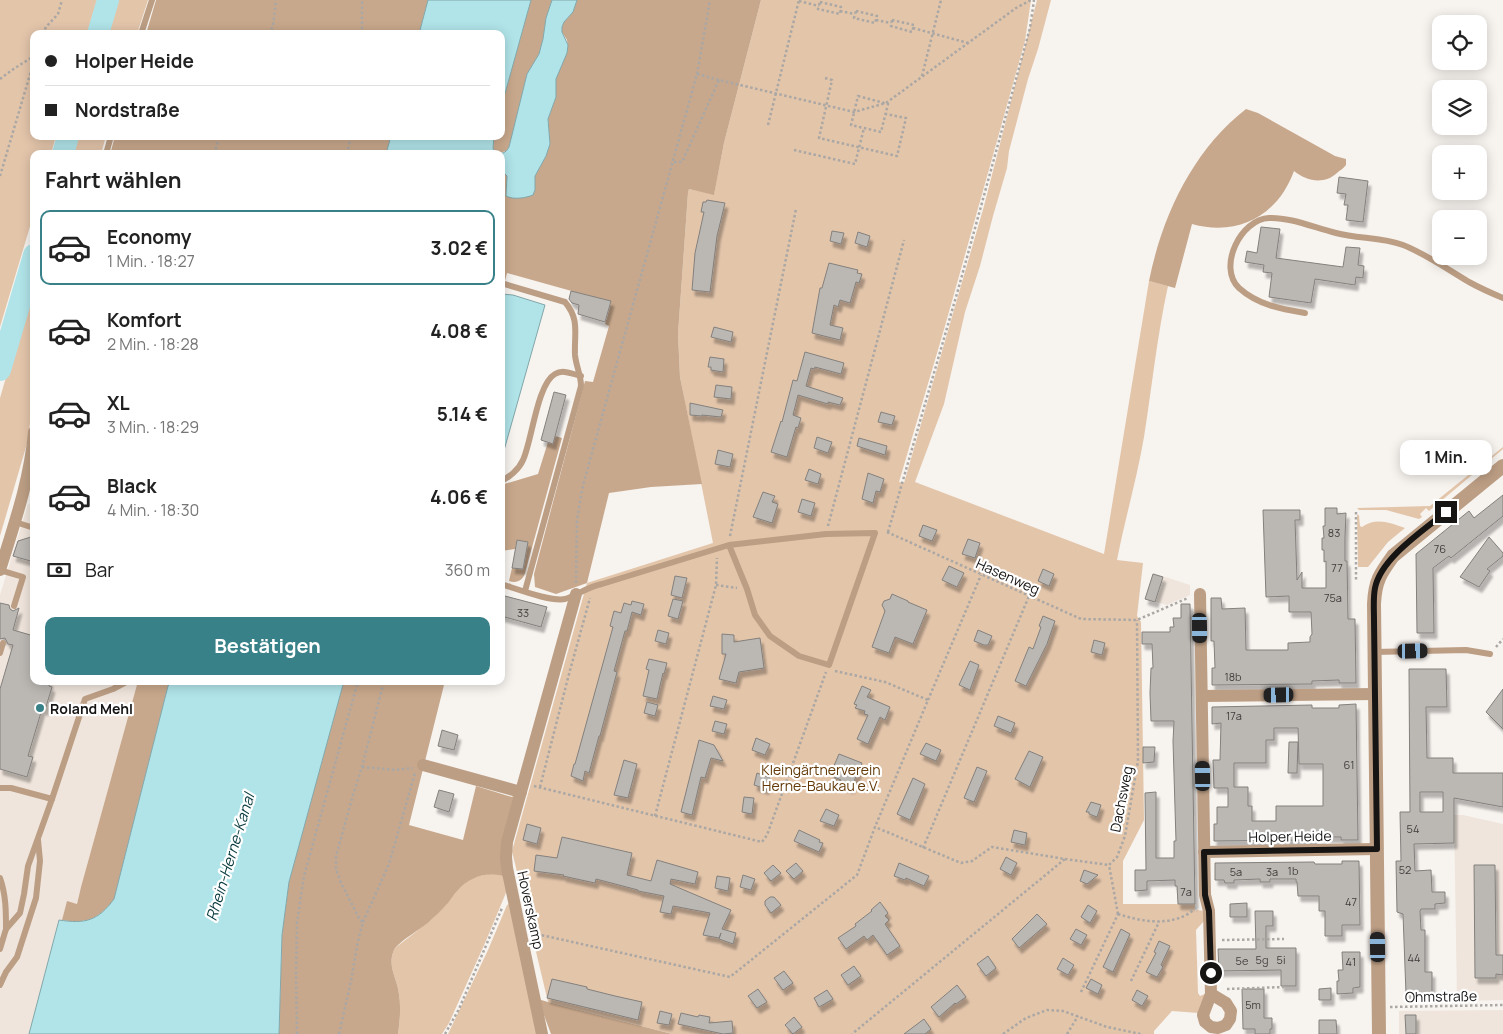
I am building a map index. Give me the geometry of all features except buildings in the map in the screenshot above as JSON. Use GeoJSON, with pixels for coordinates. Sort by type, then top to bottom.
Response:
{"type":"FeatureCollection","features":[{"type":"Feature","properties":{"kind":"street"},"geometry":{"type":"LineString","coordinates":[[0,570],[22,498],[30,457]]}},
{"type":"Feature","properties":{"kind":"street"},"geometry":{"type":"LineString","coordinates":[[1380,1034],[1374,652],[1375,588],[1382,571],[1393,556],[1503,466]]}},
{"type":"Feature","properties":{"kind":"street","name":"Hoverskamp"},"geometry":{"type":"LineString","coordinates":[[542,1034],[506,868],[507,842],[576,594]]}},
{"type":"Feature","properties":{"kind":"street"},"geometry":{"type":"LineString","coordinates":[[1200,594],[1205,895],[1209,911],[1211,991]]}},
{"type":"Feature","properties":{"kind":"street"},"geometry":{"type":"LineString","coordinates":[[1202,696],[1375,694]]}},
{"type":"Feature","properties":{"kind":"street"},"geometry":{"type":"LineString","coordinates":[[423,765],[521,792]]}},
{"type":"Feature","properties":{"kind":"street","name":"Holper Heide"},"geometry":{"type":"LineString","coordinates":[[1204,852],[1377,849]]}},
{"type":"Feature","properties":{"kind":"lane"},"geometry":{"type":"LineString","coordinates":[[143,30],[152,0]]}},
{"type":"Feature","properties":{"kind":"lane"},"geometry":{"type":"LineString","coordinates":[[1305,314],[1272,307],[1256,300],[1238,287],[1231,273],[1231,259],[1235,245],[1241,235],[1254,223],[1267,218],[1279,218],[1338,234],[1402,245],[1424,255],[1470,283],[1503,298]]}},
{"type":"Feature","properties":{"kind":"lane"},"geometry":{"type":"LineString","coordinates":[[505,284],[565,302],[576,322],[575,356],[581,376],[581,386],[525,591]]}},
{"type":"Feature","properties":{"kind":"lane"},"geometry":{"type":"LineString","coordinates":[[505,479],[523,461],[545,384],[554,374],[564,372],[581,376]]}},
{"type":"Feature","properties":{"kind":"lane"},"geometry":{"type":"LineString","coordinates":[[15,522],[30,527]]}},
{"type":"Feature","properties":{"kind":"lane"},"geometry":{"type":"LineString","coordinates":[[505,585],[555,600],[566,599],[592,586],[729,545],[826,534],[875,532],[829,665],[799,656],[770,636],[755,615],[747,589],[729,545]]}},
{"type":"Feature","properties":{"kind":"lane"},"geometry":{"type":"LineString","coordinates":[[0,570],[23,577],[14,606]]}},
{"type":"Feature","properties":{"kind":"lane"},"geometry":{"type":"LineString","coordinates":[[0,653],[3,642]]}},
{"type":"Feature","properties":{"kind":"lane"},"geometry":{"type":"LineString","coordinates":[[1374,652],[1466,650],[1490,654]]}},
{"type":"Feature","properties":{"kind":"lane"},"geometry":{"type":"LineString","coordinates":[[6,929],[20,912],[28,866],[85,699],[120,685]]}},
{"type":"Feature","properties":{"kind":"lane"},"geometry":{"type":"LineString","coordinates":[[0,788],[11,788],[52,799]]}},
{"type":"Feature","properties":{"kind":"lane"},"geometry":{"type":"LineString","coordinates":[[0,985],[17,956],[36,898],[40,861],[38,837]]}},
{"type":"Feature","properties":{"kind":"lane"},"geometry":{"type":"LineString","coordinates":[[0,878],[6,907],[6,929],[0,949]]}},
{"type":"Feature","properties":{"kind":"path"},"geometry":{"type":"LineString","coordinates":[[45,30],[58,14],[62,0]]}},
{"type":"Feature","properties":{"kind":"path"},"geometry":{"type":"LineString","coordinates":[[271,30],[276,0]]}},
{"type":"Feature","properties":{"kind":"path"},"geometry":{"type":"LineString","coordinates":[[362,0],[362,30]]}},
{"type":"Feature","properties":{"kind":"path"},"geometry":{"type":"LineString","coordinates":[[576,594],[577,518],[583,485],[674,162],[697,74],[710,0]]}},
{"type":"Feature","properties":{"kind":"path"},"geometry":{"type":"LineString","coordinates":[[768,125],[799,0],[819,6],[818,9],[840,14],[840,11],[855,14],[856,11],[877,16],[876,20]]}},
{"type":"Feature","properties":{"kind":"path"},"geometry":{"type":"LineString","coordinates":[[922,77],[941,0]]}},
{"type":"Feature","properties":{"kind":"path"},"geometry":{"type":"LineString","coordinates":[[697,74],[854,112],[886,103],[1016,8],[1032,0]]}},
{"type":"Feature","properties":{"kind":"path"},"geometry":{"type":"LineString","coordinates":[[888,532],[1030,28],[1032,0]]}},
{"type":"Feature","properties":{"kind":"path"},"geometry":{"type":"LineString","coordinates":[[819,6],[820,2],[841,7],[840,11]]}},
{"type":"Feature","properties":{"kind":"path"},"geometry":{"type":"LineString","coordinates":[[855,14],[854,18],[875,23],[876,20],[891,23],[892,20],[914,25],[913,28],[968,43]]}},
{"type":"Feature","properties":{"kind":"path"},"geometry":{"type":"LineString","coordinates":[[891,23],[890,26],[912,32],[913,28]]}},
{"type":"Feature","properties":{"kind":"path"},"geometry":{"type":"LineString","coordinates":[[0,79],[30,59]]}},
{"type":"Feature","properties":{"kind":"path"},"geometry":{"type":"LineString","coordinates":[[0,176],[30,75]]}},
{"type":"Feature","properties":{"kind":"path"},"geometry":{"type":"LineString","coordinates":[[825,78],[832,80],[819,138],[897,156],[906,118],[886,114]]}},
{"type":"Feature","properties":{"kind":"path"},"geometry":{"type":"LineString","coordinates":[[674,162],[682,162],[719,80]]}},
{"type":"Feature","properties":{"kind":"path"},"geometry":{"type":"LineString","coordinates":[[858,96],[886,103],[888,104],[881,132],[851,125],[858,96]]}},
{"type":"Feature","properties":{"kind":"path"},"geometry":{"type":"LineString","coordinates":[[794,150],[855,164],[864,128]]}},
{"type":"Feature","properties":{"kind":"path"},"geometry":{"type":"LineString","coordinates":[[729,545],[796,209]]}},
{"type":"Feature","properties":{"kind":"path"},"geometry":{"type":"LineString","coordinates":[[826,534],[904,240]]}},
{"type":"Feature","properties":{"kind":"path"},"geometry":{"type":"LineString","coordinates":[[1356,512],[1356,580]]}},
{"type":"Feature","properties":{"kind":"path","name":"Hasenweg"},"geometry":{"type":"LineString","coordinates":[[875,532],[888,532],[1081,620],[1137,620]]}},
{"type":"Feature","properties":{"kind":"path"},"geometry":{"type":"LineString","coordinates":[[655,816],[716,586],[717,548]]}},
{"type":"Feature","properties":{"kind":"path"},"geometry":{"type":"LineString","coordinates":[[522,935],[533,932],[730,977],[857,875],[875,827],[981,575]]}},
{"type":"Feature","properties":{"kind":"path"},"geometry":{"type":"LineString","coordinates":[[592,586],[538,787],[762,842],[767,835],[829,665],[835,671],[884,682],[928,700]]}},
{"type":"Feature","properties":{"kind":"path"},"geometry":{"type":"LineString","coordinates":[[716,586],[747,589]]}},
{"type":"Feature","properties":{"kind":"path"},"geometry":{"type":"LineString","coordinates":[[1137,620],[1200,594]]}},
{"type":"Feature","properties":{"kind":"path"},"geometry":{"type":"LineString","coordinates":[[923,848],[1029,596]]}},
{"type":"Feature","properties":{"kind":"path","name":"Dachsweg"},"geometry":{"type":"LineString","coordinates":[[1109,865],[1117,857],[1125,836],[1138,761],[1137,620]]}},
{"type":"Feature","properties":{"kind":"path"},"geometry":{"type":"LineString","coordinates":[[297,1034],[297,922],[304,876],[357,685]]}},
{"type":"Feature","properties":{"kind":"path"},"geometry":{"type":"LineString","coordinates":[[363,922],[360,920],[340,883],[336,869],[336,856],[383,685]]}},
{"type":"Feature","properties":{"kind":"path"},"geometry":{"type":"LineString","coordinates":[[339,1034],[363,922],[389,864],[417,767],[396,770],[362,767]]}},
{"type":"Feature","properties":{"kind":"path"},"geometry":{"type":"LineString","coordinates":[[875,827],[961,864],[972,860],[992,846],[1109,865],[1118,914],[1081,992]]}},
{"type":"Feature","properties":{"kind":"path"},"geometry":{"type":"LineString","coordinates":[[852,1034],[1065,859]]}},
{"type":"Feature","properties":{"kind":"path"},"geometry":{"type":"LineString","coordinates":[[445,1034],[459,1009],[503,906],[507,900],[513,897]]}},
{"type":"Feature","properties":{"kind":"path"},"geometry":{"type":"LineString","coordinates":[[1118,914],[1144,921],[1160,921],[1174,919],[1207,903]]}},
{"type":"Feature","properties":{"kind":"path"},"geometry":{"type":"LineString","coordinates":[[1131,982],[1160,921]]}},
{"type":"Feature","properties":{"kind":"path"},"geometry":{"type":"LineString","coordinates":[[1210,940],[1284,939]]}},
{"type":"Feature","properties":{"kind":"path"},"geometry":{"type":"LineString","coordinates":[[1211,991],[1285,987]]}},
{"type":"Feature","properties":{"kind":"path","name":"Ohmstraße"},"geometry":{"type":"LineString","coordinates":[[1379,1007],[1503,1005]]}},
{"type":"Feature","properties":{"kind":"path"},"geometry":{"type":"LineString","coordinates":[[1003,1034],[1026,1018],[1047,1010],[1063,1011],[1107,1027],[1140,1034]]}},
{"type":"Feature","properties":{"kind":"path"},"geometry":{"type":"LineString","coordinates":[[1067,1034],[1078,1016]]}},
{"type":"Feature","properties":{"kind":"shaded area"},"geometry":{"type":"Polygon","coordinates":[[[156,0],[428,0],[420,30],[147,30],[156,0]]]}},
{"type":"Feature","properties":{"kind":"shaded area"},"geometry":{"type":"Polygon","coordinates":[[[531,0],[552,0],[546,18],[539,54],[527,74],[509,147],[505,151],[493,150],[494,140],[505,140],[505,94],[531,0]]]}},
{"type":"Feature","properties":{"kind":"shaded area"},"geometry":{"type":"Polygon","coordinates":[[[577,0],[761,0],[724,143],[714,195],[689,189],[688,193],[678,334],[680,377],[702,484],[651,487],[609,493],[587,583],[556,594],[535,587],[534,574],[585,381],[593,382],[609,326],[605,324],[611,302],[507,273],[505,281],[505,174],[507,176],[506,195],[509,197],[523,196],[534,192],[535,176],[550,144],[548,119],[556,97],[556,79],[568,49],[562,27],[573,12],[577,0]]]}},
{"type":"Feature","properties":{"kind":"shaded area"},"geometry":{"type":"Polygon","coordinates":[[[1246,109],[1258,113],[1335,156],[1346,159],[1346,165],[1332,177],[1321,180],[1309,179],[1294,171],[1278,200],[1267,211],[1241,225],[1209,227],[1192,224],[1175,288],[1149,281],[1162,232],[1182,186],[1210,144],[1227,125],[1246,109]]]}},
{"type":"Feature","properties":{"kind":"shaded area"},"geometry":{"type":"Polygon","coordinates":[[[114,140],[390,140],[387,150],[111,150],[114,140]]]}},
{"type":"Feature","properties":{"kind":"shaded area"},"geometry":{"type":"Polygon","coordinates":[[[555,436],[562,438],[525,573],[519,581],[509,581],[512,568],[523,569],[528,542],[517,540],[515,549],[505,550],[505,484],[538,474],[548,442],[555,436]]]}},
{"type":"Feature","properties":{"kind":"shaded area"},"geometry":{"type":"Polygon","coordinates":[[[28,504],[30,505],[30,685],[137,685],[77,904],[67,902],[62,920],[59,920],[29,1034],[0,1034],[0,595],[28,504]]]}},
{"type":"Feature","properties":{"kind":"shaded area"},"geometry":{"type":"Polygon","coordinates":[[[1153,573],[1190,585],[1190,595],[1167,605],[1145,599],[1153,573]]]}},
{"type":"Feature","properties":{"kind":"shaded area"},"geometry":{"type":"Polygon","coordinates":[[[137,685],[169,685],[114,899],[92,919],[79,921],[62,920],[67,901],[77,904],[137,685]]]}},
{"type":"Feature","properties":{"kind":"shaded area"},"geometry":{"type":"Polygon","coordinates":[[[343,685],[444,685],[409,825],[463,840],[476,786],[513,796],[515,798],[506,877],[486,875],[473,878],[457,891],[446,906],[429,922],[395,948],[392,966],[400,999],[398,1034],[279,1034],[282,935],[289,882],[343,685]]]}},
{"type":"Feature","properties":{"kind":"shaded area"},"geometry":{"type":"Polygon","coordinates":[[[1454,815],[1463,815],[1503,824],[1503,1000],[1457,1001],[1454,815]]]}},
{"type":"Feature","properties":{"kind":"shaded area"},"geometry":{"type":"Polygon","coordinates":[[[538,999],[548,1002],[672,1034],[551,1034],[538,999]]]}},
{"type":"Feature","properties":{"kind":"shaded area"},"geometry":{"type":"Polygon","coordinates":[[[1503,1010],[1503,1034],[1399,1034],[1399,1011],[1503,1010]]]}},
{"type":"Feature","properties":{"kind":"green space"},"geometry":{"type":"Polygon","coordinates":[[[0,0],[97,0],[88,30],[30,30],[30,140],[55,140],[52,150],[30,150],[30,226],[0,327],[0,0]]]}},
{"type":"Feature","properties":{"kind":"green space"},"geometry":{"type":"Polygon","coordinates":[[[115,0],[148,0],[138,30],[106,30],[115,0]]]}},
{"type":"Feature","properties":{"kind":"green space","name":"Kleingärtnerverein Herne-Baukau e.V."},"geometry":{"type":"Polygon","coordinates":[[[761,0],[1031,0],[1025,41],[899,482],[904,483],[984,206],[1037,0],[1051,0],[1028,79],[1009,151],[1007,168],[980,266],[965,312],[944,404],[915,482],[1104,554],[1149,281],[1168,286],[1141,452],[1117,560],[1143,563],[1137,616],[1141,622],[1144,820],[1123,861],[1123,904],[1195,904],[1195,911],[1204,911],[1204,921],[1196,930],[1198,993],[1200,996],[1205,994],[1199,1013],[1172,1011],[1154,1031],[1154,1034],[672,1034],[548,1002],[512,851],[587,583],[713,543],[680,377],[678,334],[688,193],[689,189],[714,194],[724,143],[761,0]]]}},
{"type":"Feature","properties":{"kind":"green space"},"geometry":{"type":"Polygon","coordinates":[[[75,140],[105,140],[102,150],[72,150],[75,140]]]}},
{"type":"Feature","properties":{"kind":"green space"},"geometry":{"type":"Polygon","coordinates":[[[30,295],[30,423],[28,440],[0,536],[0,398],[30,295]]]}},
{"type":"Feature","properties":{"kind":"green space"},"geometry":{"type":"Polygon","coordinates":[[[1503,447],[1503,449],[1429,511],[1426,508],[1420,514],[1422,517],[1419,519],[1386,510],[1359,510],[1357,508],[1430,506],[1503,447]]]}},
{"type":"Feature","properties":{"kind":"green space"},"geometry":{"type":"Polygon","coordinates":[[[1357,515],[1359,515],[1360,526],[1362,527],[1378,522],[1405,528],[1388,542],[1368,567],[1358,567],[1357,515]]]}},
{"type":"Feature","properties":{"kind":"green space"},"geometry":{"type":"Polygon","coordinates":[[[489,874],[506,877],[508,888],[449,1023],[442,1034],[398,1034],[400,999],[392,966],[395,948],[430,921],[466,882],[474,877],[489,874]]]}},
{"type":"Feature","properties":{"kind":"green space"},"geometry":{"type":"Polygon","coordinates":[[[509,904],[539,1034],[448,1034],[507,905],[509,904]]]}},
{"type":"Feature","properties":{"kind":"water"},"geometry":{"type":"Polygon","coordinates":[[[428,0],[531,0],[505,94],[505,30],[420,30],[428,0]]]}},
{"type":"Feature","properties":{"kind":"water"},"geometry":{"type":"Polygon","coordinates":[[[552,0],[577,0],[573,12],[562,27],[562,32],[568,45],[567,53],[556,79],[556,97],[548,119],[550,144],[535,176],[535,190],[533,195],[512,198],[506,196],[505,152],[509,147],[527,74],[539,54],[546,18],[552,0]]]}},
{"type":"Feature","properties":{"kind":"water"},"geometry":{"type":"Polygon","coordinates":[[[390,140],[494,140],[494,150],[387,150],[390,140]]]}},
{"type":"Feature","properties":{"kind":"water"},"geometry":{"type":"Polygon","coordinates":[[[505,294],[545,305],[505,447],[505,294]]]}},
{"type":"Feature","properties":{"kind":"water","name":"Rhein-Herne-Kanal"},"geometry":{"type":"Polygon","coordinates":[[[343,685],[289,882],[282,935],[279,1034],[29,1034],[59,920],[84,921],[90,919],[102,912],[114,899],[168,686],[343,685]]]}},
{"type":"Feature","properties":{"kind":"waterway"},"geometry":{"type":"LineString","coordinates":[[99,30],[108,0]]}},
{"type":"Feature","properties":{"kind":"waterway"},"geometry":{"type":"LineString","coordinates":[[64,150],[67,140]]}},
{"type":"Feature","properties":{"kind":"waterway"},"geometry":{"type":"LineString","coordinates":[[0,370],[30,269]]}},
{"type":"Feature","properties":{"kind":"place","name":"Roland Mehl"},"geometry":{"type":"Point","coordinates":[40,708]}},
{"type":"Feature","properties":{"kind":"route"},"geometry":{"type":"LineString","coordinates":[[1211,973],[1209,911],[1205,895],[1204,852],[1377,849],[1375,588],[1382,571],[1393,556],[1446,512]]}}]}
